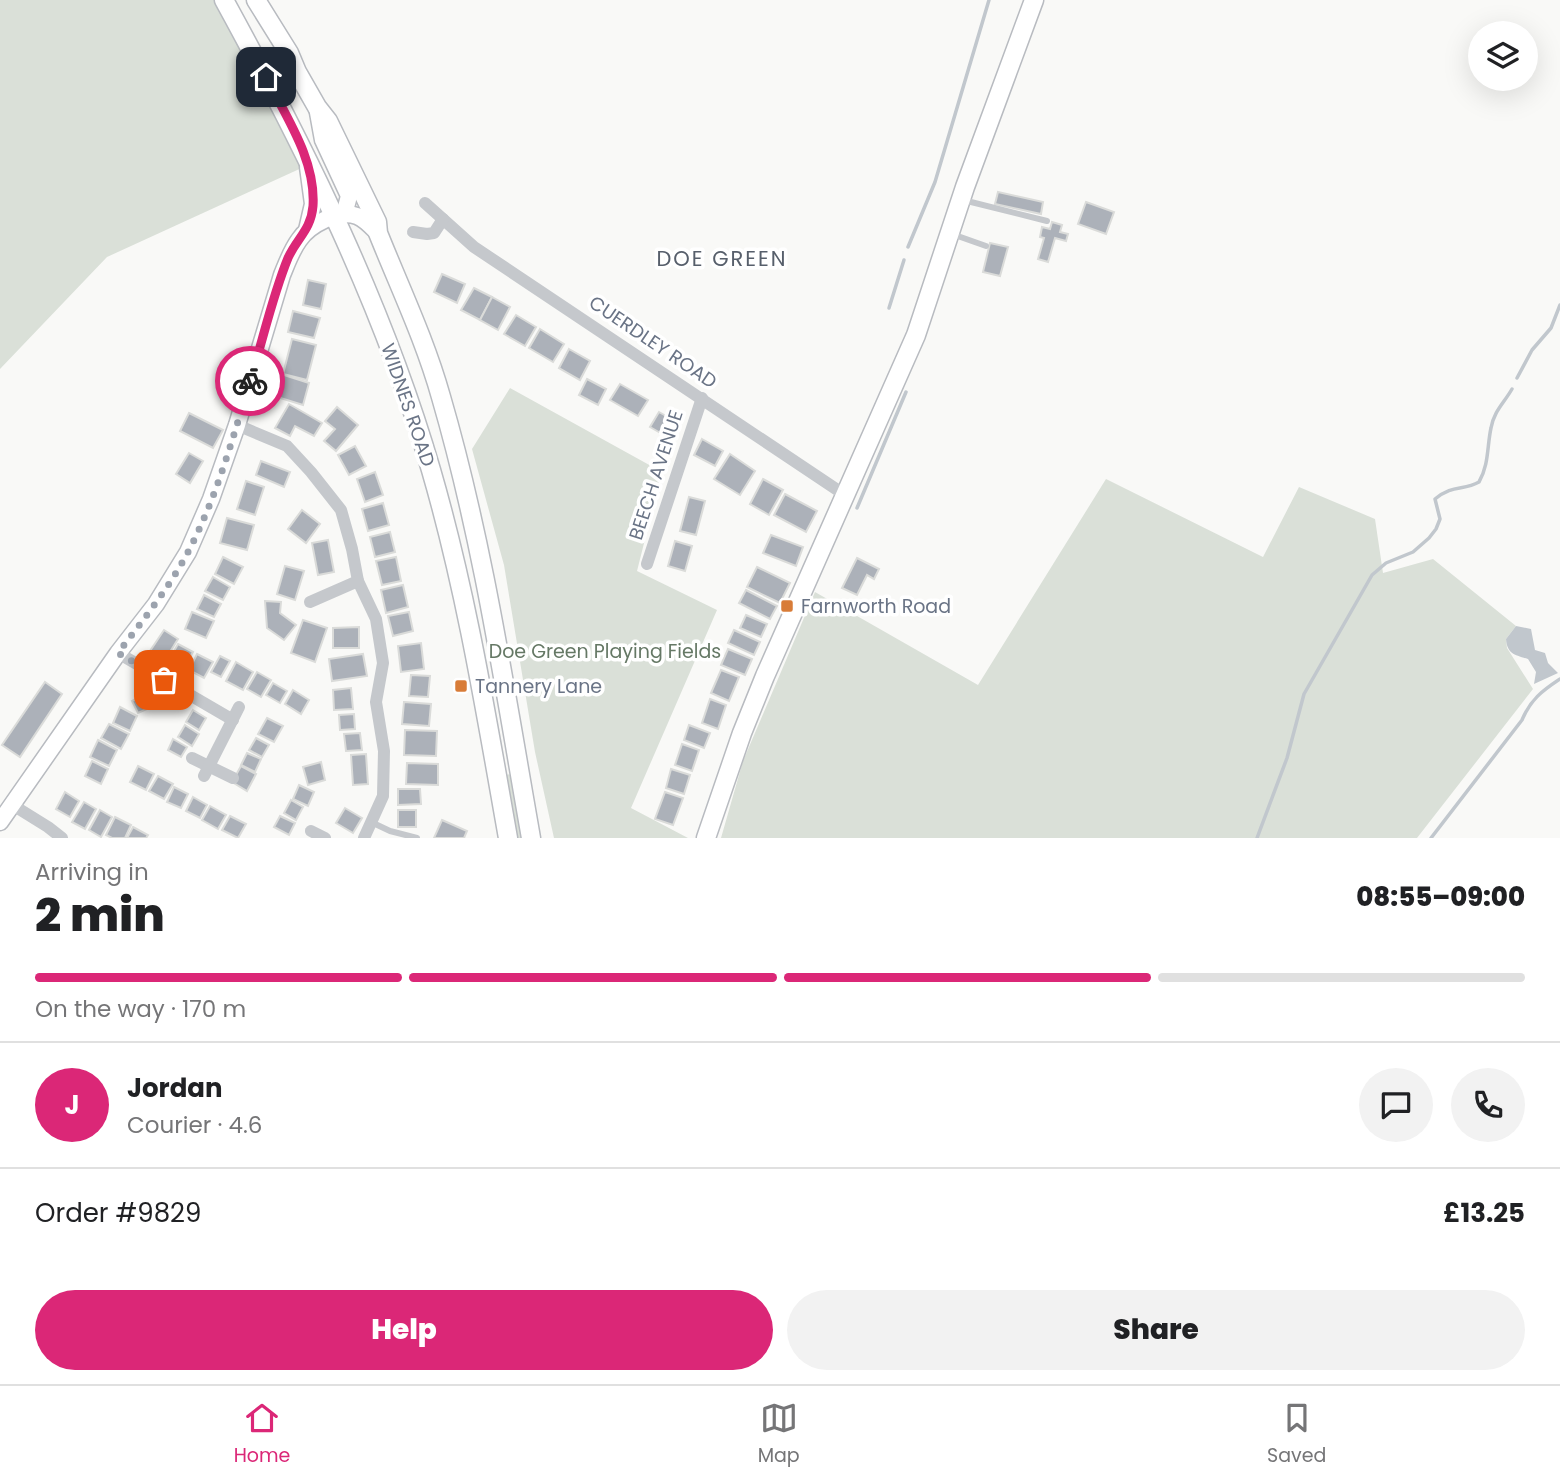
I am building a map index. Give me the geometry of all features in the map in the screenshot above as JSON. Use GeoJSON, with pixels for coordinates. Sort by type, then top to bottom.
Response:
{"type":"FeatureCollection","features":[{"type":"Feature","properties":{"kind":"main road","name":"WIDNES ROAD"},"geometry":{"type":"LineString","coordinates":[[224,0],[335,217],[397,365],[430,468],[460,578],[508,838]]}},
{"type":"Feature","properties":{"kind":"main road","name":"WIDNES ROAD"},"geometry":{"type":"LineString","coordinates":[[256,0],[289,53],[317,107],[328,121],[347,159],[377,222],[378,233],[425,346],[458,456],[531,838]]}},
{"type":"Feature","properties":{"kind":"main road"},"geometry":{"type":"LineString","coordinates":[[706,838],[742,733],[765,676],[916,335],[961,199],[1034,0]]}},
{"type":"Feature","properties":{"kind":"street"},"geometry":{"type":"LineString","coordinates":[[307,230],[345,211],[349,196],[323,140],[317,107]]}},
{"type":"Feature","properties":{"kind":"street"},"geometry":{"type":"LineString","coordinates":[[0,822],[118,653],[156,604],[188,552],[203,519],[237,425],[282,275],[294,247],[307,230],[313,204],[305,155]]}},
{"type":"Feature","properties":{"kind":"street","name":"CUERDLEY ROAD"},"geometry":{"type":"LineString","coordinates":[[425,203],[474,247],[845,495]]}},
{"type":"Feature","properties":{"kind":"street"},"geometry":{"type":"LineString","coordinates":[[335,217],[355,215],[378,233]]}},
{"type":"Feature","properties":{"kind":"street"},"geometry":{"type":"LineString","coordinates":[[413,232],[434,233],[443,219]]}},
{"type":"Feature","properties":{"kind":"street","name":"BEECH AVENUE"},"geometry":{"type":"LineString","coordinates":[[647,564],[702,398]]}},
{"type":"Feature","properties":{"kind":"street"},"geometry":{"type":"LineString","coordinates":[[237,425],[287,446],[311,471],[341,510],[358,581],[376,619],[383,663],[376,702],[384,751],[383,796],[365,838]]}},
{"type":"Feature","properties":{"kind":"street"},"geometry":{"type":"LineString","coordinates":[[310,602],[358,581]]}},
{"type":"Feature","properties":{"kind":"street"},"geometry":{"type":"LineString","coordinates":[[118,653],[233,720]]}},
{"type":"Feature","properties":{"kind":"street"},"geometry":{"type":"LineString","coordinates":[[206,771],[239,707]]}},
{"type":"Feature","properties":{"kind":"street"},"geometry":{"type":"LineString","coordinates":[[192,758],[206,771],[233,778]]}},
{"type":"Feature","properties":{"kind":"street"},"geometry":{"type":"LineString","coordinates":[[11,804],[62,838]]}},
{"type":"Feature","properties":{"kind":"street"},"geometry":{"type":"LineString","coordinates":[[311,831],[325,838]]}},
{"type":"Feature","properties":{"kind":"lane"},"geometry":{"type":"LineString","coordinates":[[961,199],[1047,221]]}},
{"type":"Feature","properties":{"kind":"lane"},"geometry":{"type":"LineString","coordinates":[[950,234],[986,246]]}},
{"type":"Feature","properties":{"kind":"lane"},"geometry":{"type":"LineString","coordinates":[[371,822],[390,831],[417,838]]}},
{"type":"Feature","properties":{"kind":"green space"},"geometry":{"type":"Polygon","coordinates":[[[0,0],[219,0],[306,166],[107,257],[0,369],[0,0]]]}},
{"type":"Feature","properties":{"kind":"green space","name":"Doe Green Playing Fields"},"geometry":{"type":"Polygon","coordinates":[[[510,388],[662,472],[637,571],[717,610],[631,808],[688,838],[554,838],[535,752],[504,565],[472,449],[510,388]]]}},
{"type":"Feature","properties":{"kind":"green space"},"geometry":{"type":"Polygon","coordinates":[[[1106,479],[1263,557],[1299,487],[1375,519],[1383,573],[1433,559],[1516,626],[1506,639],[1507,648],[1533,689],[1417,838],[721,838],[743,761],[815,592],[978,685],[1106,479]]]}},
{"type":"Feature","properties":{"kind":"green space"},"geometry":{"type":"Polygon","coordinates":[[[513,774],[525,838],[515,838],[504,775],[513,774]]]}},
{"type":"Feature","properties":{"kind":"shaded area"},"geometry":{"type":"Polygon","coordinates":[[[1516,626],[1531,629],[1535,650],[1545,653],[1548,663],[1558,673],[1534,684],[1536,672],[1528,659],[1512,653],[1508,648],[1506,639],[1516,626]]]}},
{"type":"Feature","properties":{"kind":"building"},"geometry":{"type":"Polygon","coordinates":[[[998,192],[1043,202],[1041,214],[995,204],[998,192]]]}},
{"type":"Feature","properties":{"kind":"building"},"geometry":{"type":"Polygon","coordinates":[[[1086,202],[1114,212],[1106,234],[1078,224],[1086,202]]]}},
{"type":"Feature","properties":{"kind":"building"},"geometry":{"type":"Polygon","coordinates":[[[1052,222],[1062,225],[1060,232],[1068,234],[1066,241],[1055,238],[1048,262],[1038,259],[1044,238],[1040,237],[1042,227],[1050,229],[1052,222]]]}},
{"type":"Feature","properties":{"kind":"building"},"geometry":{"type":"Polygon","coordinates":[[[990,243],[1008,247],[1000,276],[983,272],[990,243]]]}},
{"type":"Feature","properties":{"kind":"building"},"geometry":{"type":"Polygon","coordinates":[[[442,274],[465,284],[457,303],[434,292],[442,274]]]}},
{"type":"Feature","properties":{"kind":"building"},"geometry":{"type":"Polygon","coordinates":[[[308,280],[326,284],[321,309],[303,305],[308,280]]]}},
{"type":"Feature","properties":{"kind":"building"},"geometry":{"type":"Polygon","coordinates":[[[474,288],[492,297],[480,320],[461,310],[474,288]]]}},
{"type":"Feature","properties":{"kind":"building"},"geometry":{"type":"Polygon","coordinates":[[[492,297],[510,307],[498,330],[480,320],[492,297]]]}},
{"type":"Feature","properties":{"kind":"building"},"geometry":{"type":"Polygon","coordinates":[[[293,311],[320,318],[314,338],[288,332],[293,311]]]}},
{"type":"Feature","properties":{"kind":"building"},"geometry":{"type":"Polygon","coordinates":[[[516,315],[536,327],[525,346],[504,334],[516,315]]]}},
{"type":"Feature","properties":{"kind":"building"},"geometry":{"type":"Polygon","coordinates":[[[540,329],[564,344],[553,362],[529,348],[540,329]]]}},
{"type":"Feature","properties":{"kind":"building"},"geometry":{"type":"Polygon","coordinates":[[[292,339],[316,345],[307,380],[283,374],[292,339]]]}},
{"type":"Feature","properties":{"kind":"building"},"geometry":{"type":"Polygon","coordinates":[[[569,349],[590,361],[580,380],[559,368],[569,349]]]}},
{"type":"Feature","properties":{"kind":"building"},"geometry":{"type":"Polygon","coordinates":[[[281,374],[309,383],[303,405],[274,396],[281,374]]]}},
{"type":"Feature","properties":{"kind":"building"},"geometry":{"type":"Polygon","coordinates":[[[587,379],[606,389],[598,405],[579,395],[587,379]]]}},
{"type":"Feature","properties":{"kind":"building"},"geometry":{"type":"Polygon","coordinates":[[[620,384],[648,400],[638,416],[610,400],[620,384]]]}},
{"type":"Feature","properties":{"kind":"building"},"geometry":{"type":"Polygon","coordinates":[[[289,404],[322,423],[314,436],[295,426],[290,436],[275,428],[289,404]]]}},
{"type":"Feature","properties":{"kind":"building"},"geometry":{"type":"Polygon","coordinates":[[[337,407],[358,425],[336,451],[324,441],[335,429],[325,421],[337,407]]]}},
{"type":"Feature","properties":{"kind":"building"},"geometry":{"type":"Polygon","coordinates":[[[659,412],[680,424],[671,439],[650,427],[659,412]]]}},
{"type":"Feature","properties":{"kind":"building"},"geometry":{"type":"Polygon","coordinates":[[[189,413],[223,430],[213,448],[180,431],[189,413]]]}},
{"type":"Feature","properties":{"kind":"building"},"geometry":{"type":"Polygon","coordinates":[[[702,439],[723,451],[715,466],[694,455],[702,439]]]}},
{"type":"Feature","properties":{"kind":"building"},"geometry":{"type":"Polygon","coordinates":[[[355,446],[366,466],[349,475],[338,455],[355,446]]]}},
{"type":"Feature","properties":{"kind":"building"},"geometry":{"type":"Polygon","coordinates":[[[189,453],[203,461],[190,483],[176,474],[189,453]]]}},
{"type":"Feature","properties":{"kind":"building"},"geometry":{"type":"Polygon","coordinates":[[[730,454],[755,471],[740,495],[714,479],[730,454]]]}},
{"type":"Feature","properties":{"kind":"building"},"geometry":{"type":"Polygon","coordinates":[[[261,461],[290,472],[284,487],[256,475],[261,461]]]}},
{"type":"Feature","properties":{"kind":"building"},"geometry":{"type":"Polygon","coordinates":[[[375,472],[383,495],[365,502],[357,479],[375,472]]]}},
{"type":"Feature","properties":{"kind":"building"},"geometry":{"type":"Polygon","coordinates":[[[763,479],[783,490],[769,515],[750,504],[763,479]]]}},
{"type":"Feature","properties":{"kind":"building"},"geometry":{"type":"Polygon","coordinates":[[[246,481],[264,487],[255,515],[237,509],[246,481]]]}},
{"type":"Feature","properties":{"kind":"building"},"geometry":{"type":"Polygon","coordinates":[[[785,494],[817,511],[806,532],[774,515],[785,494]]]}},
{"type":"Feature","properties":{"kind":"building"},"geometry":{"type":"Polygon","coordinates":[[[689,497],[705,501],[696,535],[680,531],[689,497]]]}},
{"type":"Feature","properties":{"kind":"building"},"geometry":{"type":"Polygon","coordinates":[[[383,503],[389,525],[368,531],[362,509],[383,503]]]}},
{"type":"Feature","properties":{"kind":"building"},"geometry":{"type":"Polygon","coordinates":[[[302,510],[320,524],[306,543],[288,529],[302,510]]]}},
{"type":"Feature","properties":{"kind":"building"},"geometry":{"type":"Polygon","coordinates":[[[227,518],[254,525],[247,550],[220,543],[227,518]]]}},
{"type":"Feature","properties":{"kind":"building"},"geometry":{"type":"Polygon","coordinates":[[[390,532],[395,552],[375,557],[370,537],[390,532]]]}},
{"type":"Feature","properties":{"kind":"building"},"geometry":{"type":"Polygon","coordinates":[[[771,535],[803,547],[796,566],[763,553],[771,535]]]}},
{"type":"Feature","properties":{"kind":"building"},"geometry":{"type":"Polygon","coordinates":[[[328,540],[334,572],[318,575],[312,543],[328,540]]]}},
{"type":"Feature","properties":{"kind":"building"},"geometry":{"type":"Polygon","coordinates":[[[675,541],[692,546],[685,571],[668,566],[675,541]]]}},
{"type":"Feature","properties":{"kind":"building"},"geometry":{"type":"Polygon","coordinates":[[[223,557],[243,567],[234,584],[215,574],[223,557]]]}},
{"type":"Feature","properties":{"kind":"building"},"geometry":{"type":"Polygon","coordinates":[[[396,557],[401,581],[382,585],[376,561],[396,557]]]}},
{"type":"Feature","properties":{"kind":"building"},"geometry":{"type":"Polygon","coordinates":[[[857,558],[879,569],[874,579],[867,575],[857,595],[842,588],[857,558]]]}},
{"type":"Feature","properties":{"kind":"building"},"geometry":{"type":"Polygon","coordinates":[[[285,566],[304,571],[295,600],[277,594],[285,566]]]}},
{"type":"Feature","properties":{"kind":"building"},"geometry":{"type":"Polygon","coordinates":[[[757,567],[790,583],[780,603],[747,587],[757,567]]]}},
{"type":"Feature","properties":{"kind":"building"},"geometry":{"type":"Polygon","coordinates":[[[213,577],[230,587],[223,600],[205,591],[213,577]]]}},
{"type":"Feature","properties":{"kind":"building"},"geometry":{"type":"Polygon","coordinates":[[[403,585],[408,607],[386,613],[381,590],[403,585]]]}},
{"type":"Feature","properties":{"kind":"building"},"geometry":{"type":"Polygon","coordinates":[[[746,590],[777,606],[770,619],[739,603],[746,590]]]}},
{"type":"Feature","properties":{"kind":"building"},"geometry":{"type":"Polygon","coordinates":[[[204,595],[221,604],[214,617],[197,609],[204,595]]]}},
{"type":"Feature","properties":{"kind":"building"},"geometry":{"type":"Polygon","coordinates":[[[265,601],[281,602],[280,613],[296,625],[284,640],[267,628],[265,601]]]}},
{"type":"Feature","properties":{"kind":"building"},"geometry":{"type":"Polygon","coordinates":[[[192,612],[214,621],[206,638],[185,629],[192,612]]]}},
{"type":"Feature","properties":{"kind":"building"},"geometry":{"type":"Polygon","coordinates":[[[409,612],[413,631],[393,636],[388,616],[409,612]]]}},
{"type":"Feature","properties":{"kind":"building"},"geometry":{"type":"Polygon","coordinates":[[[746,615],[767,624],[761,637],[740,628],[746,615]]]}},
{"type":"Feature","properties":{"kind":"building"},"geometry":{"type":"Polygon","coordinates":[[[303,620],[327,628],[315,662],[291,653],[303,620]]]}},
{"type":"Feature","properties":{"kind":"building"},"geometry":{"type":"Polygon","coordinates":[[[359,627],[359,648],[333,648],[333,628],[359,627]]]}},
{"type":"Feature","properties":{"kind":"building"},"geometry":{"type":"Polygon","coordinates":[[[164,630],[178,639],[165,660],[150,651],[164,630]]]}},
{"type":"Feature","properties":{"kind":"building"},"geometry":{"type":"Polygon","coordinates":[[[734,630],[760,642],[754,655],[728,643],[734,630]]]}},
{"type":"Feature","properties":{"kind":"building"},"geometry":{"type":"Polygon","coordinates":[[[421,643],[424,669],[401,672],[398,646],[421,643]]]}},
{"type":"Feature","properties":{"kind":"building"},"geometry":{"type":"Polygon","coordinates":[[[178,644],[193,652],[184,668],[169,660],[178,644]]]}},
{"type":"Feature","properties":{"kind":"building"},"geometry":{"type":"Polygon","coordinates":[[[728,649],[752,659],[745,675],[721,665],[728,649]]]}},
{"type":"Feature","properties":{"kind":"building"},"geometry":{"type":"Polygon","coordinates":[[[197,654],[213,662],[204,678],[189,670],[197,654]]]}},
{"type":"Feature","properties":{"kind":"building"},"geometry":{"type":"Polygon","coordinates":[[[363,654],[367,676],[332,681],[329,659],[363,654]]]}},
{"type":"Feature","properties":{"kind":"building"},"geometry":{"type":"Polygon","coordinates":[[[220,656],[230,661],[221,677],[211,672],[220,656]]]}},
{"type":"Feature","properties":{"kind":"building"},"geometry":{"type":"Polygon","coordinates":[[[236,662],[253,672],[243,690],[226,681],[236,662]]]}},
{"type":"Feature","properties":{"kind":"building"},"geometry":{"type":"Polygon","coordinates":[[[721,670],[739,677],[729,701],[711,693],[721,670]]]}},
{"type":"Feature","properties":{"kind":"building"},"geometry":{"type":"Polygon","coordinates":[[[257,672],[271,680],[261,697],[247,689],[257,672]]]}},
{"type":"Feature","properties":{"kind":"building"},"geometry":{"type":"Polygon","coordinates":[[[411,675],[430,676],[428,697],[409,696],[411,675]]]}},
{"type":"Feature","properties":{"kind":"building"},"geometry":{"type":"Polygon","coordinates":[[[45,682],[62,694],[20,757],[2,745],[45,682]]]}},
{"type":"Feature","properties":{"kind":"building"},"geometry":{"type":"Polygon","coordinates":[[[273,683],[287,691],[280,703],[266,695],[273,683]]]}},
{"type":"Feature","properties":{"kind":"building"},"geometry":{"type":"Polygon","coordinates":[[[351,688],[353,709],[334,710],[333,690],[351,688]]]}},
{"type":"Feature","properties":{"kind":"building"},"geometry":{"type":"Polygon","coordinates":[[[293,690],[309,700],[301,714],[285,704],[293,690]]]}},
{"type":"Feature","properties":{"kind":"building"},"geometry":{"type":"Polygon","coordinates":[[[150,692],[156,705],[138,713],[132,701],[150,692]]]}},
{"type":"Feature","properties":{"kind":"building"},"geometry":{"type":"Polygon","coordinates":[[[710,699],[726,705],[718,729],[702,723],[710,699]]]}},
{"type":"Feature","properties":{"kind":"building"},"geometry":{"type":"Polygon","coordinates":[[[404,702],[431,704],[429,726],[402,724],[404,702]]]}},
{"type":"Feature","properties":{"kind":"building"},"geometry":{"type":"Polygon","coordinates":[[[120,707],[137,716],[130,731],[113,723],[120,707]]]}},
{"type":"Feature","properties":{"kind":"building"},"geometry":{"type":"Polygon","coordinates":[[[193,710],[206,718],[199,730],[186,722],[193,710]]]}},
{"type":"Feature","properties":{"kind":"building"},"geometry":{"type":"Polygon","coordinates":[[[354,714],[355,729],[340,730],[339,715],[354,714]]]}},
{"type":"Feature","properties":{"kind":"building"},"geometry":{"type":"Polygon","coordinates":[[[267,718],[283,726],[274,742],[258,734],[267,718]]]}},
{"type":"Feature","properties":{"kind":"building"},"geometry":{"type":"Polygon","coordinates":[[[109,724],[129,734],[121,749],[101,738],[109,724]]]}},
{"type":"Feature","properties":{"kind":"building"},"geometry":{"type":"Polygon","coordinates":[[[185,725],[199,734],[192,746],[178,737],[185,725]]]}},
{"type":"Feature","properties":{"kind":"building"},"geometry":{"type":"Polygon","coordinates":[[[689,725],[710,733],[704,748],[684,740],[689,725]]]}},
{"type":"Feature","properties":{"kind":"building"},"geometry":{"type":"Polygon","coordinates":[[[405,730],[437,731],[436,756],[404,755],[405,730]]]}},
{"type":"Feature","properties":{"kind":"building"},"geometry":{"type":"Polygon","coordinates":[[[360,733],[362,750],[346,751],[344,734],[360,733]]]}},
{"type":"Feature","properties":{"kind":"building"},"geometry":{"type":"Polygon","coordinates":[[[256,738],[269,745],[262,757],[249,750],[256,738]]]}},
{"type":"Feature","properties":{"kind":"building"},"geometry":{"type":"Polygon","coordinates":[[[173,739],[187,747],[181,757],[168,750],[173,739]]]}},
{"type":"Feature","properties":{"kind":"building"},"geometry":{"type":"Polygon","coordinates":[[[98,740],[117,750],[109,766],[90,757],[98,740]]]}},
{"type":"Feature","properties":{"kind":"building"},"geometry":{"type":"Polygon","coordinates":[[[682,744],[699,750],[692,771],[675,765],[682,744]]]}},
{"type":"Feature","properties":{"kind":"building"},"geometry":{"type":"Polygon","coordinates":[[[247,753],[261,759],[255,772],[241,765],[247,753]]]}},
{"type":"Feature","properties":{"kind":"building"},"geometry":{"type":"Polygon","coordinates":[[[366,754],[368,784],[353,785],[351,755],[366,754]]]}},
{"type":"Feature","properties":{"kind":"building"},"geometry":{"type":"Polygon","coordinates":[[[92,761],[108,769],[101,784],[85,776],[92,761]]]}},
{"type":"Feature","properties":{"kind":"building"},"geometry":{"type":"Polygon","coordinates":[[[321,762],[325,780],[308,785],[303,767],[321,762]]]}},
{"type":"Feature","properties":{"kind":"building"},"geometry":{"type":"Polygon","coordinates":[[[407,763],[438,764],[438,785],[406,784],[407,763]]]}},
{"type":"Feature","properties":{"kind":"building"},"geometry":{"type":"Polygon","coordinates":[[[138,766],[154,774],[146,790],[130,782],[138,766]]]}},
{"type":"Feature","properties":{"kind":"building"},"geometry":{"type":"Polygon","coordinates":[[[241,766],[256,774],[247,791],[232,782],[241,766]]]}},
{"type":"Feature","properties":{"kind":"building"},"geometry":{"type":"Polygon","coordinates":[[[671,769],[690,775],[684,794],[666,788],[671,769]]]}},
{"type":"Feature","properties":{"kind":"building"},"geometry":{"type":"Polygon","coordinates":[[[158,776],[173,784],[164,799],[149,791],[158,776]]]}},
{"type":"Feature","properties":{"kind":"building"},"geometry":{"type":"Polygon","coordinates":[[[299,785],[314,792],[308,806],[293,799],[299,785]]]}},
{"type":"Feature","properties":{"kind":"building"},"geometry":{"type":"Polygon","coordinates":[[[174,787],[188,794],[181,808],[167,802],[174,787]]]}},
{"type":"Feature","properties":{"kind":"building"},"geometry":{"type":"Polygon","coordinates":[[[398,789],[420,789],[421,804],[398,805],[398,789]]]}},
{"type":"Feature","properties":{"kind":"building"},"geometry":{"type":"Polygon","coordinates":[[[65,792],[79,801],[70,817],[56,809],[65,792]]]}},
{"type":"Feature","properties":{"kind":"building"},"geometry":{"type":"Polygon","coordinates":[[[665,792],[683,798],[673,825],[655,819],[665,792]]]}},
{"type":"Feature","properties":{"kind":"building"},"geometry":{"type":"Polygon","coordinates":[[[193,797],[207,805],[200,818],[186,811],[193,797]]]}},
{"type":"Feature","properties":{"kind":"building"},"geometry":{"type":"Polygon","coordinates":[[[291,800],[303,807],[296,820],[284,813],[291,800]]]}},
{"type":"Feature","properties":{"kind":"building"},"geometry":{"type":"Polygon","coordinates":[[[84,802],[96,809],[85,829],[72,822],[84,802]]]}},
{"type":"Feature","properties":{"kind":"building"},"geometry":{"type":"Polygon","coordinates":[[[210,806],[226,815],[218,829],[202,820],[210,806]]]}},
{"type":"Feature","properties":{"kind":"building"},"geometry":{"type":"Polygon","coordinates":[[[345,808],[362,818],[353,833],[336,823],[345,808]]]}},
{"type":"Feature","properties":{"kind":"building"},"geometry":{"type":"Polygon","coordinates":[[[100,810],[112,817],[101,837],[89,830],[100,810]]]}},
{"type":"Feature","properties":{"kind":"building"},"geometry":{"type":"Polygon","coordinates":[[[398,810],[416,810],[416,827],[398,827],[398,810]]]}},
{"type":"Feature","properties":{"kind":"building"},"geometry":{"type":"Polygon","coordinates":[[[230,816],[246,824],[238,838],[222,830],[230,816]]]}},
{"type":"Feature","properties":{"kind":"building"},"geometry":{"type":"Polygon","coordinates":[[[280,816],[295,823],[289,835],[274,827],[280,816]]]}},
{"type":"Feature","properties":{"kind":"building"},"geometry":{"type":"Polygon","coordinates":[[[115,817],[131,825],[125,838],[106,835],[115,817]]]}},
{"type":"Feature","properties":{"kind":"building"},"geometry":{"type":"Polygon","coordinates":[[[442,820],[467,831],[464,838],[434,838],[442,820]]]}},
{"type":"Feature","properties":{"kind":"building"},"geometry":{"type":"Polygon","coordinates":[[[133,827],[148,835],[146,838],[127,838],[133,827]]]}},
{"type":"Feature","properties":{"kind":"waterway"},"geometry":{"type":"LineString","coordinates":[[908,247],[935,182],[989,0]]}},
{"type":"Feature","properties":{"kind":"waterway"},"geometry":{"type":"LineString","coordinates":[[889,308],[904,260]]}},
{"type":"Feature","properties":{"kind":"waterway"},"geometry":{"type":"LineString","coordinates":[[1517,378],[1532,350],[1551,328],[1560,305]]}},
{"type":"Feature","properties":{"kind":"waterway"},"geometry":{"type":"LineString","coordinates":[[1257,838],[1287,758],[1304,694],[1372,575],[1386,563],[1413,552],[1429,538],[1440,519],[1435,499],[1447,491],[1479,482],[1486,462],[1492,422],[1512,389]]}},
{"type":"Feature","properties":{"kind":"waterway"},"geometry":{"type":"LineString","coordinates":[[857,508],[906,392]]}},
{"type":"Feature","properties":{"kind":"waterway"},"geometry":{"type":"LineString","coordinates":[[1431,838],[1522,720],[1533,701],[1560,679]]}},
{"type":"Feature","properties":{"kind":"way so far"},"geometry":{"type":"LineString","coordinates":[[164,680],[118,653],[156,604],[188,552],[211,499],[250,381]]}},
{"type":"Feature","properties":{"kind":"place","name":"Farnworth Road"},"geometry":{"type":"Point","coordinates":[787,606]}},
{"type":"Feature","properties":{"kind":"place","name":"Tannery Lane"},"geometry":{"type":"Point","coordinates":[461,686]}},
{"type":"Feature","properties":{"kind":"district","name":"DOE GREEN"},"geometry":{"type":"Point","coordinates":[722,258]}},
{"type":"Feature","properties":{"kind":"route"},"geometry":{"type":"LineString","coordinates":[[250,381],[282,275],[294,247],[307,230],[313,204],[305,155],[266,77]]}}]}
